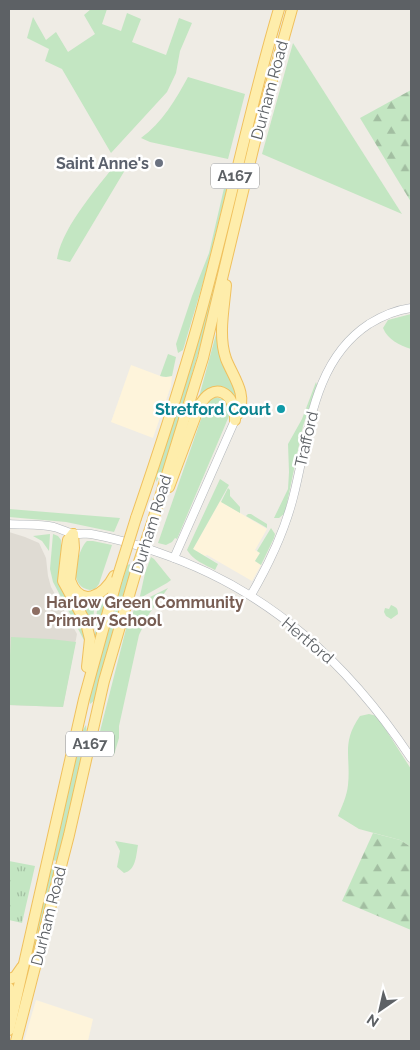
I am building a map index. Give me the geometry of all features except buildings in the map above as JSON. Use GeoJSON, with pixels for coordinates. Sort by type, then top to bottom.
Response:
{"type":"FeatureCollection","features":[{"type":"Feature","properties":{"kind":"main road","name":"Durham Road"},"geometry":{"type":"LineString","coordinates":[[9,1030],[84,699],[115,578],[126,550],[192,344],[279,9]]}},
{"type":"Feature","properties":{"kind":"main road","name":"Durham Road"},"geometry":{"type":"LineString","coordinates":[[16,1041],[69,835],[108,666],[203,358],[256,137],[292,9]]}},
{"type":"Feature","properties":{"kind":"main road"},"geometry":{"type":"LineString","coordinates":[[230,247],[222,329],[224,353],[241,394],[241,406],[235,420]]}},
{"type":"Feature","properties":{"kind":"main road"},"geometry":{"type":"LineString","coordinates":[[152,523],[164,501],[204,398],[217,392],[226,394],[235,406],[235,420]]}},
{"type":"Feature","properties":{"kind":"main road"},"geometry":{"type":"LineString","coordinates":[[73,534],[74,548],[70,576],[74,589],[86,596],[97,596],[115,578]]}},
{"type":"Feature","properties":{"kind":"main road"},"geometry":{"type":"LineString","coordinates":[[73,534],[68,540],[63,581],[86,624],[90,639],[84,699]]}},
{"type":"Feature","properties":{"kind":"main road"},"geometry":{"type":"LineString","coordinates":[[9,979],[15,977],[24,964]]}},
{"type":"Feature","properties":{"kind":"main road"},"geometry":{"type":"LineString","coordinates":[[9,988],[13,1000],[12,1015]]}},
{"type":"Feature","properties":{"kind":"street","name":"Trafford"},"geometry":{"type":"LineString","coordinates":[[251,595],[272,558],[285,527],[294,497],[311,414],[328,370],[338,354],[357,332],[398,310],[411,308]]}},
{"type":"Feature","properties":{"kind":"street"},"geometry":{"type":"LineString","coordinates":[[174,558],[235,420]]}},
{"type":"Feature","properties":{"kind":"street","name":"Hertford"},"geometry":{"type":"LineString","coordinates":[[9,524],[53,527],[73,534],[88,534],[108,538],[174,558],[213,575],[251,595],[302,632],[334,661],[382,716],[411,758]]}},
{"type":"Feature","properties":{"kind":"shaded area"},"geometry":{"type":"Polygon","coordinates":[[[131,365],[163,377],[172,376],[171,386],[153,438],[111,422],[131,365]]]}},
{"type":"Feature","properties":{"kind":"shaded area"},"geometry":{"type":"Polygon","coordinates":[[[220,501],[267,529],[255,550],[260,553],[255,561],[261,565],[252,581],[193,549],[220,501]]]}},
{"type":"Feature","properties":{"kind":"shaded area","name":"Harlow Green Community Primary School"},"geometry":{"type":"Polygon","coordinates":[[[9,532],[39,543],[46,558],[51,587],[77,634],[63,707],[9,705],[9,532]]]}},
{"type":"Feature","properties":{"kind":"shaded area"},"geometry":{"type":"Polygon","coordinates":[[[36,1000],[93,1019],[88,1041],[24,1041],[36,1000]]]}},
{"type":"Feature","properties":{"kind":"green space"},"geometry":{"type":"Polygon","coordinates":[[[91,9],[107,9],[102,24],[121,31],[127,13],[141,19],[132,42],[166,55],[179,18],[192,23],[180,51],[176,73],[167,92],[111,153],[62,69],[45,61],[49,49],[27,38],[33,17],[46,40],[56,32],[68,52],[95,34],[84,15],[91,9]]]}},
{"type":"Feature","properties":{"kind":"green space"},"geometry":{"type":"Polygon","coordinates":[[[293,43],[402,214],[262,154],[293,43]]]}},
{"type":"Feature","properties":{"kind":"green space"},"geometry":{"type":"Polygon","coordinates":[[[188,77],[245,94],[228,159],[150,142],[141,138],[162,118],[188,77]]]}},
{"type":"Feature","properties":{"kind":"green space"},"geometry":{"type":"Polygon","coordinates":[[[411,90],[411,202],[360,118],[411,90]]]}},
{"type":"Feature","properties":{"kind":"green space"},"geometry":{"type":"Polygon","coordinates":[[[125,160],[128,165],[70,262],[57,259],[60,247],[73,221],[118,161],[125,160]]]}},
{"type":"Feature","properties":{"kind":"green space"},"geometry":{"type":"Polygon","coordinates":[[[228,171],[231,172],[205,276],[183,350],[178,353],[176,344],[209,253],[228,171]]]}},
{"type":"Feature","properties":{"kind":"green space"},"geometry":{"type":"Polygon","coordinates":[[[222,252],[205,329],[165,468],[156,482],[157,468],[222,252]]]}},
{"type":"Feature","properties":{"kind":"green space"},"geometry":{"type":"Polygon","coordinates":[[[411,314],[411,349],[394,342],[383,328],[388,320],[411,314]]]}},
{"type":"Feature","properties":{"kind":"green space"},"geometry":{"type":"Polygon","coordinates":[[[216,334],[218,334],[238,402],[206,391],[199,397],[216,334]]]}},
{"type":"Feature","properties":{"kind":"green space"},"geometry":{"type":"Polygon","coordinates":[[[168,354],[176,357],[172,376],[160,376],[168,354]]]}},
{"type":"Feature","properties":{"kind":"green space"},"geometry":{"type":"Polygon","coordinates":[[[316,382],[317,385],[303,426],[285,513],[279,518],[274,518],[288,489],[288,444],[302,419],[316,382]]]}},
{"type":"Feature","properties":{"kind":"green space"},"geometry":{"type":"Polygon","coordinates":[[[215,397],[226,400],[231,411],[177,539],[175,538],[166,545],[158,543],[207,402],[215,397]]]}},
{"type":"Feature","properties":{"kind":"green space"},"geometry":{"type":"Polygon","coordinates":[[[220,479],[229,485],[193,549],[218,564],[215,570],[196,559],[187,550],[220,479]]]}},
{"type":"Feature","properties":{"kind":"green space"},"geometry":{"type":"Polygon","coordinates":[[[228,488],[230,496],[240,507],[240,513],[221,502],[228,488]]]}},
{"type":"Feature","properties":{"kind":"green space"},"geometry":{"type":"Polygon","coordinates":[[[9,509],[120,518],[114,532],[66,522],[9,517],[9,509]]]}},
{"type":"Feature","properties":{"kind":"green space"},"geometry":{"type":"Polygon","coordinates":[[[248,514],[267,524],[267,528],[246,516],[248,514]]]}},
{"type":"Feature","properties":{"kind":"green space"},"geometry":{"type":"Polygon","coordinates":[[[271,528],[275,534],[274,538],[261,565],[255,561],[260,553],[257,551],[271,528]]]}},
{"type":"Feature","properties":{"kind":"green space"},"geometry":{"type":"Polygon","coordinates":[[[50,534],[49,551],[42,541],[33,536],[50,534]]]}},
{"type":"Feature","properties":{"kind":"green space"},"geometry":{"type":"Polygon","coordinates":[[[53,534],[58,536],[61,540],[61,548],[64,548],[85,630],[85,642],[53,582],[50,569],[53,534]]]}},
{"type":"Feature","properties":{"kind":"green space"},"geometry":{"type":"Polygon","coordinates":[[[87,541],[112,545],[99,584],[95,589],[90,590],[80,586],[76,576],[78,559],[87,541]]]}},
{"type":"Feature","properties":{"kind":"green space"},"geometry":{"type":"Polygon","coordinates":[[[151,557],[171,580],[142,597],[140,596],[145,573],[151,557]]]}},
{"type":"Feature","properties":{"kind":"green space"},"geometry":{"type":"Polygon","coordinates":[[[130,564],[132,568],[95,700],[90,704],[89,696],[125,566],[130,564]]]}},
{"type":"Feature","properties":{"kind":"green space"},"geometry":{"type":"Polygon","coordinates":[[[168,588],[149,614],[139,635],[114,755],[95,751],[128,621],[138,603],[168,588]]]}},
{"type":"Feature","properties":{"kind":"green space"},"geometry":{"type":"Polygon","coordinates":[[[74,596],[95,600],[91,641],[74,596]]]}},
{"type":"Feature","properties":{"kind":"green space"},"geometry":{"type":"Polygon","coordinates":[[[107,596],[94,642],[98,599],[107,596]]]}},
{"type":"Feature","properties":{"kind":"green space"},"geometry":{"type":"Polygon","coordinates":[[[391,605],[398,610],[398,614],[391,619],[384,612],[385,608],[389,609],[391,605]]]}},
{"type":"Feature","properties":{"kind":"green space"},"geometry":{"type":"Polygon","coordinates":[[[11,637],[76,642],[63,707],[9,705],[11,637]]]}},
{"type":"Feature","properties":{"kind":"green space"},"geometry":{"type":"Polygon","coordinates":[[[369,714],[377,716],[411,769],[411,847],[400,840],[359,829],[338,816],[347,789],[349,775],[348,750],[351,734],[360,716],[369,714]]]}},
{"type":"Feature","properties":{"kind":"green space"},"geometry":{"type":"Polygon","coordinates":[[[86,725],[87,736],[58,861],[51,860],[80,735],[86,725]]]}},
{"type":"Feature","properties":{"kind":"green space"},"geometry":{"type":"Polygon","coordinates":[[[373,833],[400,840],[411,847],[411,930],[342,901],[373,833]]]}},
{"type":"Feature","properties":{"kind":"green space"},"geometry":{"type":"Polygon","coordinates":[[[115,841],[138,845],[133,866],[124,873],[117,867],[120,851],[115,841]]]}},
{"type":"Feature","properties":{"kind":"green space"},"geometry":{"type":"Polygon","coordinates":[[[9,861],[35,866],[22,923],[9,920],[9,861]]]}},
{"type":"Feature","properties":{"kind":"green space"},"geometry":{"type":"Polygon","coordinates":[[[51,864],[57,864],[22,999],[19,999],[51,864]]]}},
{"type":"Feature","properties":{"kind":"place","name":"Saint Anne's"},"geometry":{"type":"Point","coordinates":[159,163]}},
{"type":"Feature","properties":{"kind":"place","name":"Stretford Court"},"geometry":{"type":"Point","coordinates":[281,409]}},
{"type":"Feature","properties":{"kind":"place","name":"Harlow Green Community Primary School"},"geometry":{"type":"Point","coordinates":[36,611]}}]}
